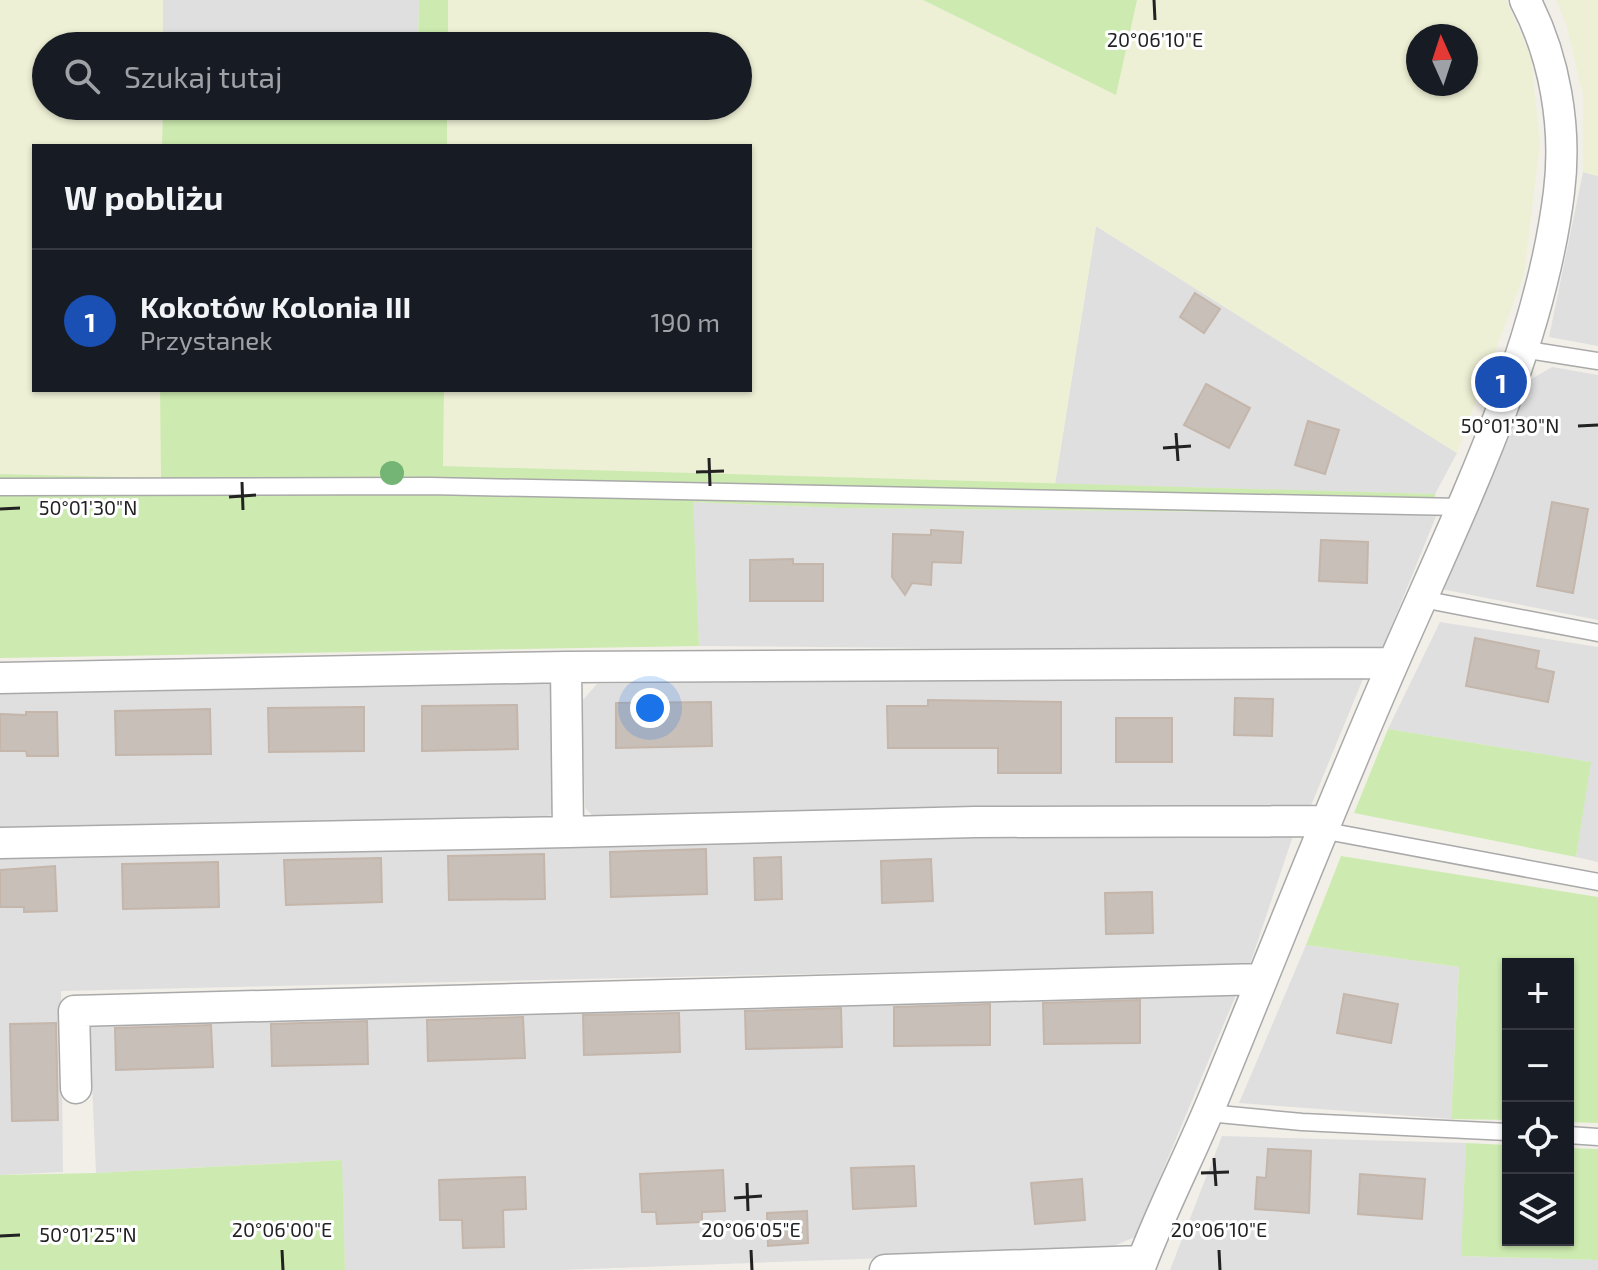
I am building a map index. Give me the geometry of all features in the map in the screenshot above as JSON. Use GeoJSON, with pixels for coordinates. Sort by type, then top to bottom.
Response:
{"type":"FeatureCollection","features":[{"type":"Feature","properties":{"kind":"street"},"geometry":{"type":"LineString","coordinates":[[885,1270],[1140,1265],[1208,1113],[1324,826],[1493,431],[1522,349],[1545,271],[1559,189],[1560,143],[1557,95],[1550,61],[1536,20],[1525,0]]}},
{"type":"Feature","properties":{"kind":"street"},"geometry":{"type":"LineString","coordinates":[[0,678],[566,667],[1393,663]]}},
{"type":"Feature","properties":{"kind":"street"},"geometry":{"type":"LineString","coordinates":[[566,667],[568,832]]}},
{"type":"Feature","properties":{"kind":"street"},"geometry":{"type":"LineString","coordinates":[[0,843],[975,822],[1324,826]]}},
{"type":"Feature","properties":{"kind":"street"},"geometry":{"type":"LineString","coordinates":[[76,1088],[74,1011],[1262,979]]}},
{"type":"Feature","properties":{"kind":"lane"},"geometry":{"type":"LineString","coordinates":[[1522,349],[1598,361]]}},
{"type":"Feature","properties":{"kind":"lane"},"geometry":{"type":"LineString","coordinates":[[0,487],[446,486],[1460,507]]}},
{"type":"Feature","properties":{"kind":"lane"},"geometry":{"type":"LineString","coordinates":[[1422,599],[1598,633]]}},
{"type":"Feature","properties":{"kind":"lane"},"geometry":{"type":"LineString","coordinates":[[1324,826],[1598,882]]}},
{"type":"Feature","properties":{"kind":"lane"},"geometry":{"type":"LineString","coordinates":[[1208,1113],[1302,1122],[1502,1132]]}},
{"type":"Feature","properties":{"kind":"lane"},"geometry":{"type":"LineString","coordinates":[[1574,1135],[1598,1137]]}},
{"type":"Feature","properties":{"kind":"shaded area"},"geometry":{"type":"Polygon","coordinates":[[[163,0],[419,0],[418,32],[163,32],[163,0]]]}},
{"type":"Feature","properties":{"kind":"shaded area"},"geometry":{"type":"Polygon","coordinates":[[[1583,172],[1598,176],[1598,346],[1549,337],[1583,172]]]}},
{"type":"Feature","properties":{"kind":"shaded area"},"geometry":{"type":"Polygon","coordinates":[[[1096,226],[1457,453],[1435,494],[1055,484],[1096,226]]]}},
{"type":"Feature","properties":{"kind":"shaded area"},"geometry":{"type":"Polygon","coordinates":[[[1552,367],[1598,375],[1598,620],[1441,589],[1528,381],[1552,367]]]}},
{"type":"Feature","properties":{"kind":"shaded area"},"geometry":{"type":"Polygon","coordinates":[[[692,502],[839,508],[1437,514],[1381,652],[699,646],[692,502]]]}},
{"type":"Feature","properties":{"kind":"shaded area"},"geometry":{"type":"Polygon","coordinates":[[[1440,622],[1598,647],[1598,862],[1576,857],[1590,762],[1388,729],[1440,622]]]}},
{"type":"Feature","properties":{"kind":"shaded area"},"geometry":{"type":"Polygon","coordinates":[[[1365,674],[1310,808],[975,806],[597,820],[585,808],[581,702],[597,684],[1365,674]]]}},
{"type":"Feature","properties":{"kind":"shaded area"},"geometry":{"type":"Polygon","coordinates":[[[554,682],[556,808],[543,823],[0,832],[0,692],[554,682]]]}},
{"type":"Feature","properties":{"kind":"shaded area"},"geometry":{"type":"Polygon","coordinates":[[[1294,833],[1250,964],[61,991],[63,1172],[0,1175],[0,859],[755,838],[1294,833]]]}},
{"type":"Feature","properties":{"kind":"shaded area"},"geometry":{"type":"Polygon","coordinates":[[[1306,945],[1459,967],[1451,1119],[1239,1103],[1306,945]]]}},
{"type":"Feature","properties":{"kind":"shaded area"},"geometry":{"type":"Polygon","coordinates":[[[1238,990],[1135,1237],[1104,1250],[562,1270],[345,1270],[341,1160],[96,1173],[89,1017],[1238,990]]]}},
{"type":"Feature","properties":{"kind":"shaded area"},"geometry":{"type":"Polygon","coordinates":[[[1222,1136],[1466,1143],[1462,1256],[1598,1260],[1598,1270],[1170,1270],[1222,1136]]]}},
{"type":"Feature","properties":{"kind":"green space"},"geometry":{"type":"Polygon","coordinates":[[[0,0],[163,0],[163,32],[32,32],[32,120],[163,120],[162,144],[32,144],[32,392],[160,392],[162,478],[0,474],[0,0]]]}},
{"type":"Feature","properties":{"kind":"green space"},"geometry":{"type":"Polygon","coordinates":[[[419,0],[448,0],[448,32],[418,32],[419,0]]]}},
{"type":"Feature","properties":{"kind":"green space"},"geometry":{"type":"Polygon","coordinates":[[[448,0],[923,0],[1115,94],[1137,0],[1506,0],[1531,57],[1540,144],[1524,275],[1457,453],[1096,226],[1055,484],[443,466],[444,392],[752,392],[752,144],[447,144],[447,120],[752,120],[752,32],[448,32],[448,0]]]}},
{"type":"Feature","properties":{"kind":"green space"},"geometry":{"type":"Polygon","coordinates":[[[923,0],[1137,0],[1116,95],[923,0]]]}},
{"type":"Feature","properties":{"kind":"green space"},"geometry":{"type":"Polygon","coordinates":[[[1556,0],[1598,0],[1598,176],[1583,172],[1583,95],[1566,24],[1556,0]]]}},
{"type":"Feature","properties":{"kind":"green space"},"geometry":{"type":"Polygon","coordinates":[[[163,120],[447,120],[447,144],[162,144],[163,120]]]}},
{"type":"Feature","properties":{"kind":"green space"},"geometry":{"type":"Polygon","coordinates":[[[160,392],[444,392],[443,466],[1435,494],[1437,514],[839,508],[693,502],[699,646],[0,658],[0,474],[161,478],[160,392]]]}},
{"type":"Feature","properties":{"kind":"green space"},"geometry":{"type":"Polygon","coordinates":[[[1388,729],[1591,762],[1576,857],[1354,813],[1388,729]]]}},
{"type":"Feature","properties":{"kind":"green space"},"geometry":{"type":"Polygon","coordinates":[[[1341,856],[1598,897],[1598,1123],[1574,1122],[1574,958],[1502,958],[1502,1120],[1451,1119],[1459,967],[1306,945],[1341,856]]]}},
{"type":"Feature","properties":{"kind":"green space"},"geometry":{"type":"Polygon","coordinates":[[[1466,1143],[1502,1145],[1502,1246],[1574,1246],[1574,1148],[1598,1149],[1598,1260],[1461,1256],[1466,1143]]]}},
{"type":"Feature","properties":{"kind":"green space"},"geometry":{"type":"Polygon","coordinates":[[[342,1160],[345,1270],[0,1270],[0,1175],[342,1160]]]}},
{"type":"Feature","properties":{"kind":"building"},"geometry":{"type":"Polygon","coordinates":[[[1195,293],[1220,309],[1204,333],[1180,317],[1195,293]]]}},
{"type":"Feature","properties":{"kind":"building"},"geometry":{"type":"Polygon","coordinates":[[[1206,384],[1250,408],[1229,448],[1184,425],[1206,384]]]}},
{"type":"Feature","properties":{"kind":"building"},"geometry":{"type":"Polygon","coordinates":[[[1308,421],[1339,430],[1325,474],[1295,465],[1308,421]]]}},
{"type":"Feature","properties":{"kind":"building"},"geometry":{"type":"Polygon","coordinates":[[[1552,502],[1588,509],[1573,593],[1537,586],[1552,502]]]}},
{"type":"Feature","properties":{"kind":"building"},"geometry":{"type":"Polygon","coordinates":[[[931,530],[963,532],[961,563],[932,562],[931,585],[912,583],[905,595],[892,577],[893,534],[931,535],[931,530]]]}},
{"type":"Feature","properties":{"kind":"building"},"geometry":{"type":"Polygon","coordinates":[[[1321,540],[1368,542],[1367,583],[1319,581],[1321,540]]]}},
{"type":"Feature","properties":{"kind":"building"},"geometry":{"type":"Polygon","coordinates":[[[793,559],[793,564],[823,564],[823,601],[750,601],[750,560],[793,559]]]}},
{"type":"Feature","properties":{"kind":"building"},"geometry":{"type":"Polygon","coordinates":[[[1475,638],[1539,651],[1536,668],[1554,672],[1548,702],[1466,686],[1475,638]]]}},
{"type":"Feature","properties":{"kind":"building"},"geometry":{"type":"Polygon","coordinates":[[[1235,698],[1273,699],[1272,736],[1234,735],[1235,698]]]}},
{"type":"Feature","properties":{"kind":"building"},"geometry":{"type":"Polygon","coordinates":[[[928,700],[1061,702],[1061,773],[998,773],[998,748],[888,748],[887,706],[928,706],[928,700]]]}},
{"type":"Feature","properties":{"kind":"building"},"geometry":{"type":"Polygon","coordinates":[[[711,702],[712,746],[616,748],[616,703],[711,702]]]}},
{"type":"Feature","properties":{"kind":"building"},"geometry":{"type":"Polygon","coordinates":[[[517,705],[518,749],[422,751],[422,706],[517,705]]]}},
{"type":"Feature","properties":{"kind":"building"},"geometry":{"type":"Polygon","coordinates":[[[364,707],[364,751],[269,752],[268,708],[364,707]]]}},
{"type":"Feature","properties":{"kind":"building"},"geometry":{"type":"Polygon","coordinates":[[[210,709],[211,754],[116,755],[115,711],[210,709]]]}},
{"type":"Feature","properties":{"kind":"building"},"geometry":{"type":"Polygon","coordinates":[[[26,712],[57,712],[58,756],[27,756],[26,751],[0,751],[0,714],[26,715],[26,712]]]}},
{"type":"Feature","properties":{"kind":"building"},"geometry":{"type":"Polygon","coordinates":[[[1116,718],[1172,718],[1172,762],[1116,762],[1116,718]]]}},
{"type":"Feature","properties":{"kind":"building"},"geometry":{"type":"Polygon","coordinates":[[[706,849],[707,894],[611,897],[610,852],[706,849]]]}},
{"type":"Feature","properties":{"kind":"building"},"geometry":{"type":"Polygon","coordinates":[[[544,854],[545,899],[449,900],[448,856],[544,854]]]}},
{"type":"Feature","properties":{"kind":"building"},"geometry":{"type":"Polygon","coordinates":[[[781,857],[782,899],[755,900],[754,858],[781,857]]]}},
{"type":"Feature","properties":{"kind":"building"},"geometry":{"type":"Polygon","coordinates":[[[381,858],[382,902],[286,905],[284,860],[381,858]]]}},
{"type":"Feature","properties":{"kind":"building"},"geometry":{"type":"Polygon","coordinates":[[[931,859],[933,901],[882,903],[881,861],[931,859]]]}},
{"type":"Feature","properties":{"kind":"building"},"geometry":{"type":"Polygon","coordinates":[[[218,862],[219,907],[123,909],[122,864],[218,862]]]}},
{"type":"Feature","properties":{"kind":"building"},"geometry":{"type":"Polygon","coordinates":[[[55,866],[57,911],[24,912],[24,907],[0,907],[0,870],[55,866]]]}},
{"type":"Feature","properties":{"kind":"building"},"geometry":{"type":"Polygon","coordinates":[[[1152,892],[1153,933],[1106,934],[1105,893],[1152,892]]]}},
{"type":"Feature","properties":{"kind":"building"},"geometry":{"type":"Polygon","coordinates":[[[1344,994],[1398,1004],[1391,1043],[1337,1033],[1344,994]]]}},
{"type":"Feature","properties":{"kind":"building"},"geometry":{"type":"Polygon","coordinates":[[[1140,1000],[1140,1043],[1044,1044],[1043,1003],[1140,1000]]]}},
{"type":"Feature","properties":{"kind":"building"},"geometry":{"type":"Polygon","coordinates":[[[990,1004],[990,1045],[894,1046],[894,1007],[990,1004]]]}},
{"type":"Feature","properties":{"kind":"building"},"geometry":{"type":"Polygon","coordinates":[[[841,1008],[842,1047],[746,1049],[745,1011],[841,1008]]]}},
{"type":"Feature","properties":{"kind":"building"},"geometry":{"type":"Polygon","coordinates":[[[679,1013],[680,1052],[584,1055],[583,1015],[679,1013]]]}},
{"type":"Feature","properties":{"kind":"building"},"geometry":{"type":"Polygon","coordinates":[[[523,1017],[525,1058],[428,1061],[427,1020],[523,1017]]]}},
{"type":"Feature","properties":{"kind":"building"},"geometry":{"type":"Polygon","coordinates":[[[367,1021],[368,1064],[272,1066],[271,1024],[367,1021]]]}},
{"type":"Feature","properties":{"kind":"building"},"geometry":{"type":"Polygon","coordinates":[[[56,1023],[58,1120],[12,1121],[10,1024],[56,1023]]]}},
{"type":"Feature","properties":{"kind":"building"},"geometry":{"type":"Polygon","coordinates":[[[211,1025],[213,1067],[116,1070],[115,1028],[211,1025]]]}},
{"type":"Feature","properties":{"kind":"building"},"geometry":{"type":"Polygon","coordinates":[[[1268,1149],[1311,1151],[1309,1213],[1255,1209],[1257,1177],[1266,1178],[1268,1149]]]}},
{"type":"Feature","properties":{"kind":"building"},"geometry":{"type":"Polygon","coordinates":[[[914,1166],[916,1206],[853,1209],[851,1168],[914,1166]]]}},
{"type":"Feature","properties":{"kind":"building"},"geometry":{"type":"Polygon","coordinates":[[[723,1170],[725,1211],[702,1212],[702,1222],[657,1224],[656,1212],[642,1212],[640,1174],[723,1170]]]}},
{"type":"Feature","properties":{"kind":"building"},"geometry":{"type":"Polygon","coordinates":[[[1360,1174],[1425,1179],[1422,1219],[1358,1214],[1360,1174]]]}},
{"type":"Feature","properties":{"kind":"building"},"geometry":{"type":"Polygon","coordinates":[[[525,1177],[526,1209],[503,1210],[504,1247],[463,1248],[462,1220],[440,1220],[439,1180],[525,1177]]]}},
{"type":"Feature","properties":{"kind":"building"},"geometry":{"type":"Polygon","coordinates":[[[1082,1179],[1085,1220],[1035,1224],[1031,1183],[1082,1179]]]}},
{"type":"Feature","properties":{"kind":"building"},"geometry":{"type":"Polygon","coordinates":[[[807,1211],[808,1243],[768,1246],[767,1213],[807,1211]]]}},
{"type":"Feature","properties":{"kind":"place","name":"Kokotów Kolonia III"},"geometry":{"type":"Point","coordinates":[1501,382]}}]}
